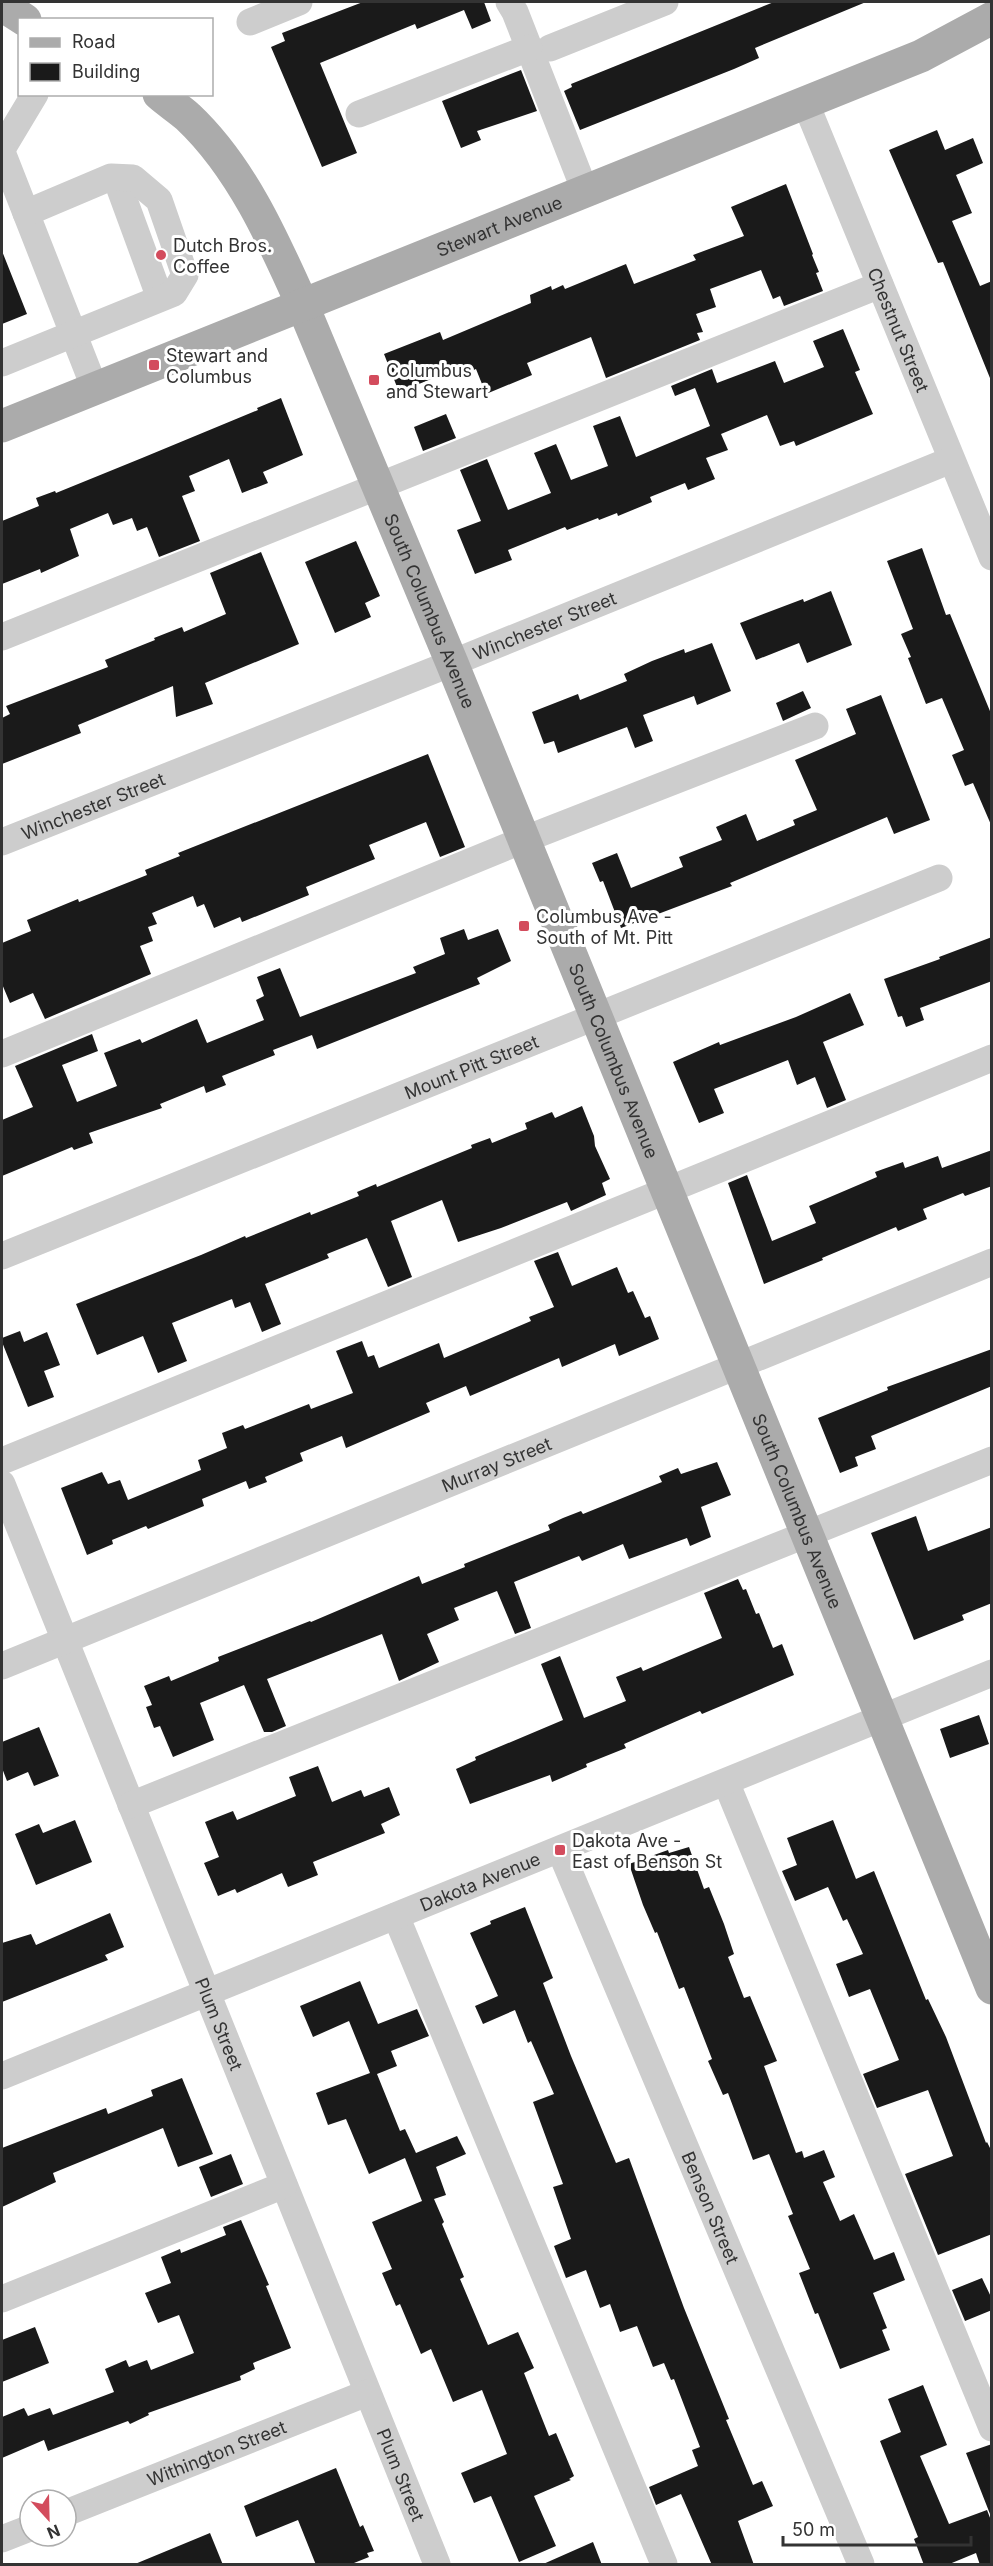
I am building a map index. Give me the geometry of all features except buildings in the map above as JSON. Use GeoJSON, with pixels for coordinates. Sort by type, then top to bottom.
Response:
{"type":"FeatureCollection","features":[{"type":"Feature","properties":{"kind":"main road"},"geometry":{"type":"LineString","coordinates":[[2,5],[22,18]]}},
{"type":"Feature","properties":{"kind":"main road","name":"Stewart Avenue"},"geometry":{"type":"LineString","coordinates":[[2,426],[921,57],[992,18]]}},
{"type":"Feature","properties":{"kind":"main road","name":"South Columbus Avenue"},"geometry":{"type":"LineString","coordinates":[[162,96],[187,116],[211,142],[238,180],[283,261],[302,304],[452,663],[880,1718],[992,1988]]}},
{"type":"Feature","properties":{"kind":"street"},"geometry":{"type":"LineString","coordinates":[[250,22],[299,2]]}},
{"type":"Feature","properties":{"kind":"street"},"geometry":{"type":"LineString","coordinates":[[509,2],[540,48],[585,191]]}},
{"type":"Feature","properties":{"kind":"street"},"geometry":{"type":"LineString","coordinates":[[359,114],[665,2]]}},
{"type":"Feature","properties":{"kind":"street"},"geometry":{"type":"LineString","coordinates":[[34,96],[2,150],[8,188],[26,213],[95,389]]}},
{"type":"Feature","properties":{"kind":"street","name":"Chestnut Street"},"geometry":{"type":"LineString","coordinates":[[806,104],[992,557]]}},
{"type":"Feature","properties":{"kind":"street"},"geometry":{"type":"LineString","coordinates":[[2,363],[174,293],[185,275],[159,200],[133,178],[111,177],[26,213]]}},
{"type":"Feature","properties":{"kind":"street"},"geometry":{"type":"LineString","coordinates":[[2,637],[880,285]]}},
{"type":"Feature","properties":{"kind":"street","name":"Winchester Street"},"geometry":{"type":"LineString","coordinates":[[2,842],[452,663],[951,460]]}},
{"type":"Feature","properties":{"kind":"street"},"geometry":{"type":"LineString","coordinates":[[2,1054],[523,840],[815,726]]}},
{"type":"Feature","properties":{"kind":"street","name":"Mount Pitt Street"},"geometry":{"type":"LineString","coordinates":[[2,1256],[939,878]]}},
{"type":"Feature","properties":{"kind":"street"},"geometry":{"type":"LineString","coordinates":[[2,1461],[992,1058]]}},
{"type":"Feature","properties":{"kind":"street","name":"Murray Street"},"geometry":{"type":"LineString","coordinates":[[2,1666],[992,1262]]}},
{"type":"Feature","properties":{"kind":"street"},"geometry":{"type":"LineString","coordinates":[[131,1805],[992,1460]]}},
{"type":"Feature","properties":{"kind":"street","name":"Plum Street"},"geometry":{"type":"LineString","coordinates":[[2,1484],[437,2565]]}},
{"type":"Feature","properties":{"kind":"street","name":"Dakota Avenue"},"geometry":{"type":"LineString","coordinates":[[2,2076],[992,1673]]}},
{"type":"Feature","properties":{"kind":"street"},"geometry":{"type":"LineString","coordinates":[[726,1782],[992,2428]]}},
{"type":"Feature","properties":{"kind":"street","name":"Benson Street"},"geometry":{"type":"LineString","coordinates":[[560,1850],[861,2565]]}},
{"type":"Feature","properties":{"kind":"street"},"geometry":{"type":"LineString","coordinates":[[396,1916],[664,2565]]}},
{"type":"Feature","properties":{"kind":"street"},"geometry":{"type":"LineString","coordinates":[[2,2299],[284,2185]]}},
{"type":"Feature","properties":{"kind":"street","name":"Withington Street"},"geometry":{"type":"LineString","coordinates":[[78,2508],[367,2393]]}},
{"type":"Feature","properties":{"kind":"street"},"geometry":{"type":"LineString","coordinates":[[2,2539],[18,2533]]}},
{"type":"Feature","properties":{"kind":"place","name":"Dutch Bros. Coffee"},"geometry":{"type":"Point","coordinates":[161,255]}},
{"type":"Feature","properties":{"kind":"place","name":"Stewart and Columbus"},"geometry":{"type":"Point","coordinates":[154,365]}},
{"type":"Feature","properties":{"kind":"place","name":"Columbus and Stewart"},"geometry":{"type":"Point","coordinates":[374,380]}},
{"type":"Feature","properties":{"kind":"place","name":"Columbus Ave - South of Mt. Pitt"},"geometry":{"type":"Point","coordinates":[524,926]}},
{"type":"Feature","properties":{"kind":"place","name":"Dakota Ave - East of Benson St"},"geometry":{"type":"Point","coordinates":[560,1850]}}]}
